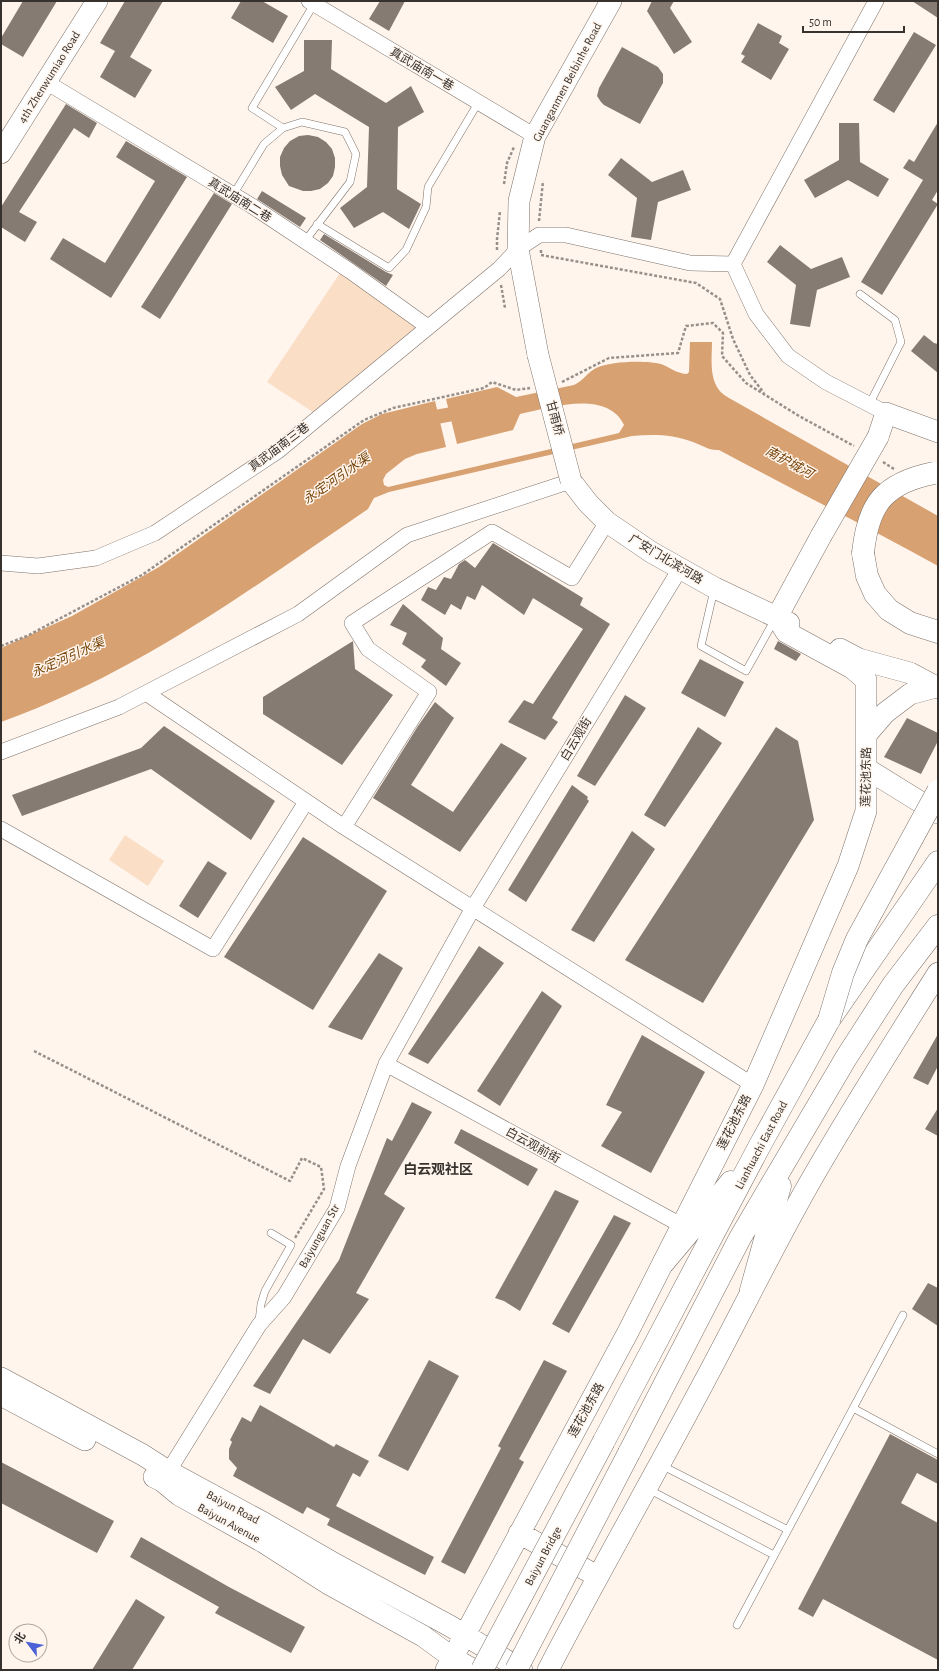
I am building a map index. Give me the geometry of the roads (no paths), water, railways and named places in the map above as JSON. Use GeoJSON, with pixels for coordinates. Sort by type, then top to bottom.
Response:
{"type":"FeatureCollection","features":[{"type":"Feature","properties":{"kind":"highway"},"geometry":{"type":"LineString","coordinates":[[936,473],[915,477],[899,483],[880,501],[871,513],[866,531],[863,553],[869,582],[875,594],[889,610],[910,623],[938,632]]}},
{"type":"Feature","properties":{"kind":"highway"},"geometry":{"type":"LineString","coordinates":[[829,1020],[843,973],[857,939],[938,791]]}},
{"type":"Feature","properties":{"kind":"highway","name":"Lianhuachi East Road"},"geometry":{"type":"LineString","coordinates":[[604,1441],[816,1042],[829,1020],[938,862]]}},
{"type":"Feature","properties":{"kind":"highway"},"geometry":{"type":"LineString","coordinates":[[516,1670],[740,1238],[846,1058],[893,985],[935,933]]}},
{"type":"Feature","properties":{"kind":"highway"},"geometry":{"type":"LineString","coordinates":[[664,1262],[760,1147]]}},
{"type":"Feature","properties":{"kind":"highway"},"geometry":{"type":"LineString","coordinates":[[751,1290],[788,1158]]}},
{"type":"Feature","properties":{"kind":"highway","name":"Baiyun Bridge"},"geometry":{"type":"LineString","coordinates":[[482,1670],[604,1441]]}},
{"type":"Feature","properties":{"kind":"street","name":"4th Zhenwumiao Road"},"geometry":{"type":"LineString","coordinates":[[1,154],[97,1]]}},
{"type":"Feature","properties":{"kind":"street","name":"Guanganmen Beibinhe Road"},"geometry":{"type":"LineString","coordinates":[[538,355],[518,249],[519,201],[535,136],[611,1]]}},
{"type":"Feature","properties":{"kind":"street"},"geometry":{"type":"LineString","coordinates":[[876,1],[733,264],[756,314],[788,356],[826,382],[878,409],[938,432]]}},
{"type":"Feature","properties":{"kind":"street","name":"真武庙南一巷"},"geometry":{"type":"LineString","coordinates":[[312,3],[535,136]]}},
{"type":"Feature","properties":{"kind":"street","name":"真武庙南二巷"},"geometry":{"type":"LineString","coordinates":[[46,82],[233,195],[305,241],[350,271],[428,328]]}},
{"type":"Feature","properties":{"kind":"street","name":"真武庙南三巷"},"geometry":{"type":"LineString","coordinates":[[1,563],[38,566],[96,558],[155,533],[278,451],[499,269],[518,249],[539,235],[566,235],[690,263],[733,264]]}},
{"type":"Feature","properties":{"kind":"street","name":"甘雨桥"},"geometry":{"type":"LineString","coordinates":[[538,355],[571,481]]}},
{"type":"Feature","properties":{"kind":"street"},"geometry":{"type":"LineString","coordinates":[[878,409],[878,437],[776,617],[859,659],[910,673],[937,688]]}},
{"type":"Feature","properties":{"kind":"street"},"geometry":{"type":"LineString","coordinates":[[1,752],[119,707],[298,614],[407,535],[571,481]]}},
{"type":"Feature","properties":{"kind":"street","name":"广安门北滨河路"},"geometry":{"type":"LineString","coordinates":[[571,481],[588,503],[607,522],[680,569],[715,588],[776,617]]}},
{"type":"Feature","properties":{"kind":"street"},"geometry":{"type":"LineString","coordinates":[[344,827],[429,692],[368,649],[352,623],[492,532],[572,578],[607,522]]}},
{"type":"Feature","properties":{"kind":"street","name":"白云观街"},"geometry":{"type":"LineString","coordinates":[[473,908],[680,569]]}},
{"type":"Feature","properties":{"kind":"street","name":"莲花池东路"},"geometry":{"type":"LineString","coordinates":[[450,1664],[614,1358],[753,1085],[848,866],[866,812],[866,680],[852,668],[786,632],[776,617]]}},
{"type":"Feature","properties":{"kind":"street"},"geometry":{"type":"LineString","coordinates":[[866,735],[885,713],[910,694],[937,688]]}},
{"type":"Feature","properties":{"kind":"street"},"geometry":{"type":"LineString","coordinates":[[146,693],[344,827],[753,1085]]}},
{"type":"Feature","properties":{"kind":"street"},"geometry":{"type":"LineString","coordinates":[[867,769],[938,813]]}},
{"type":"Feature","properties":{"kind":"street"},"geometry":{"type":"LineString","coordinates":[[1,828],[213,949],[306,802]]}},
{"type":"Feature","properties":{"kind":"street","name":"Baiyunguan Str"},"geometry":{"type":"LineString","coordinates":[[165,1476],[259,1325],[284,1298],[337,1208],[348,1166],[386,1064],[473,908]]}},
{"type":"Feature","properties":{"kind":"street"},"geometry":{"type":"LineString","coordinates":[[548,1670],[806,1190],[862,1092],[938,973]]}},
{"type":"Feature","properties":{"kind":"street","name":"白云观前街"},"geometry":{"type":"LineString","coordinates":[[386,1064],[681,1225]]}},
{"type":"Feature","properties":{"kind":"street","name":"Baiyun Road"},"geometry":{"type":"LineString","coordinates":[[1,1378],[143,1455],[165,1476],[450,1626],[522,1670]]}},
{"type":"Feature","properties":{"kind":"street","name":"Baiyun Avenue"},"geometry":{"type":"LineString","coordinates":[[1,1395],[165,1476],[179,1495],[263,1542],[327,1583],[423,1636],[450,1664],[474,1670]]}},
{"type":"Feature","properties":{"kind":"street"},"geometry":{"type":"LineString","coordinates":[[519,1533],[598,1576]]}},
{"type":"Feature","properties":{"kind":"lane"},"geometry":{"type":"LineString","coordinates":[[283,128],[252,108],[312,3]]}},
{"type":"Feature","properties":{"kind":"lane"},"geometry":{"type":"LineString","coordinates":[[317,224],[389,268],[406,250],[426,207],[428,187],[478,103]]}},
{"type":"Feature","properties":{"kind":"lane"},"geometry":{"type":"LineString","coordinates":[[233,195],[264,144],[283,128],[302,122],[345,132],[356,154],[350,182],[305,241]]}},
{"type":"Feature","properties":{"kind":"lane"},"geometry":{"type":"LineString","coordinates":[[860,294],[895,320],[901,342],[878,409]]}},
{"type":"Feature","properties":{"kind":"lane"},"geometry":{"type":"LineString","coordinates":[[715,588],[701,646],[746,671],[776,617]]}},
{"type":"Feature","properties":{"kind":"lane"},"geometry":{"type":"LineString","coordinates":[[259,1325],[261,1304],[265,1291],[291,1245],[271,1233]]}},
{"type":"Feature","properties":{"kind":"lane"},"geometry":{"type":"LineString","coordinates":[[737,1625],[903,1315]]}},
{"type":"Feature","properties":{"kind":"lane"},"geometry":{"type":"LineString","coordinates":[[853,1408],[938,1454]]}},
{"type":"Feature","properties":{"kind":"lane"},"geometry":{"type":"LineString","coordinates":[[659,1464],[788,1530]]}},
{"type":"Feature","properties":{"kind":"lane"},"geometry":{"type":"LineString","coordinates":[[646,1488],[774,1555]]}},
{"type":"Feature","properties":{"kind":"water","name":"南护城河"},"geometry":{"type":"Polygon","coordinates":[[[690,342],[712,342],[712,373],[719,390],[729,398],[938,516],[938,566],[884,536],[719,450],[709,449],[685,439],[670,436],[632,436],[389,492],[374,498],[368,509],[280,570],[191,628],[99,679],[51,702],[1,722],[1,648],[72,616],[159,567],[362,424],[382,414],[435,401],[446,447],[417,454],[405,459],[386,474],[383,480],[384,485],[388,487],[619,433],[624,425],[616,414],[605,407],[591,404],[561,405],[520,414],[513,430],[457,444],[446,399],[497,387],[516,397],[574,385],[596,368],[619,363],[637,362],[661,364],[680,373],[687,374],[689,372],[690,342]]]}},
{"type":"Feature","properties":{"kind":"waterway","name":"永定河引水渠"},"geometry":{"type":"LineString","coordinates":[[420,420],[468,411]]}},
{"type":"Feature","properties":{"kind":"district","name":"白云观社区"},"geometry":{"type":"Point","coordinates":[438,1170]}}]}
